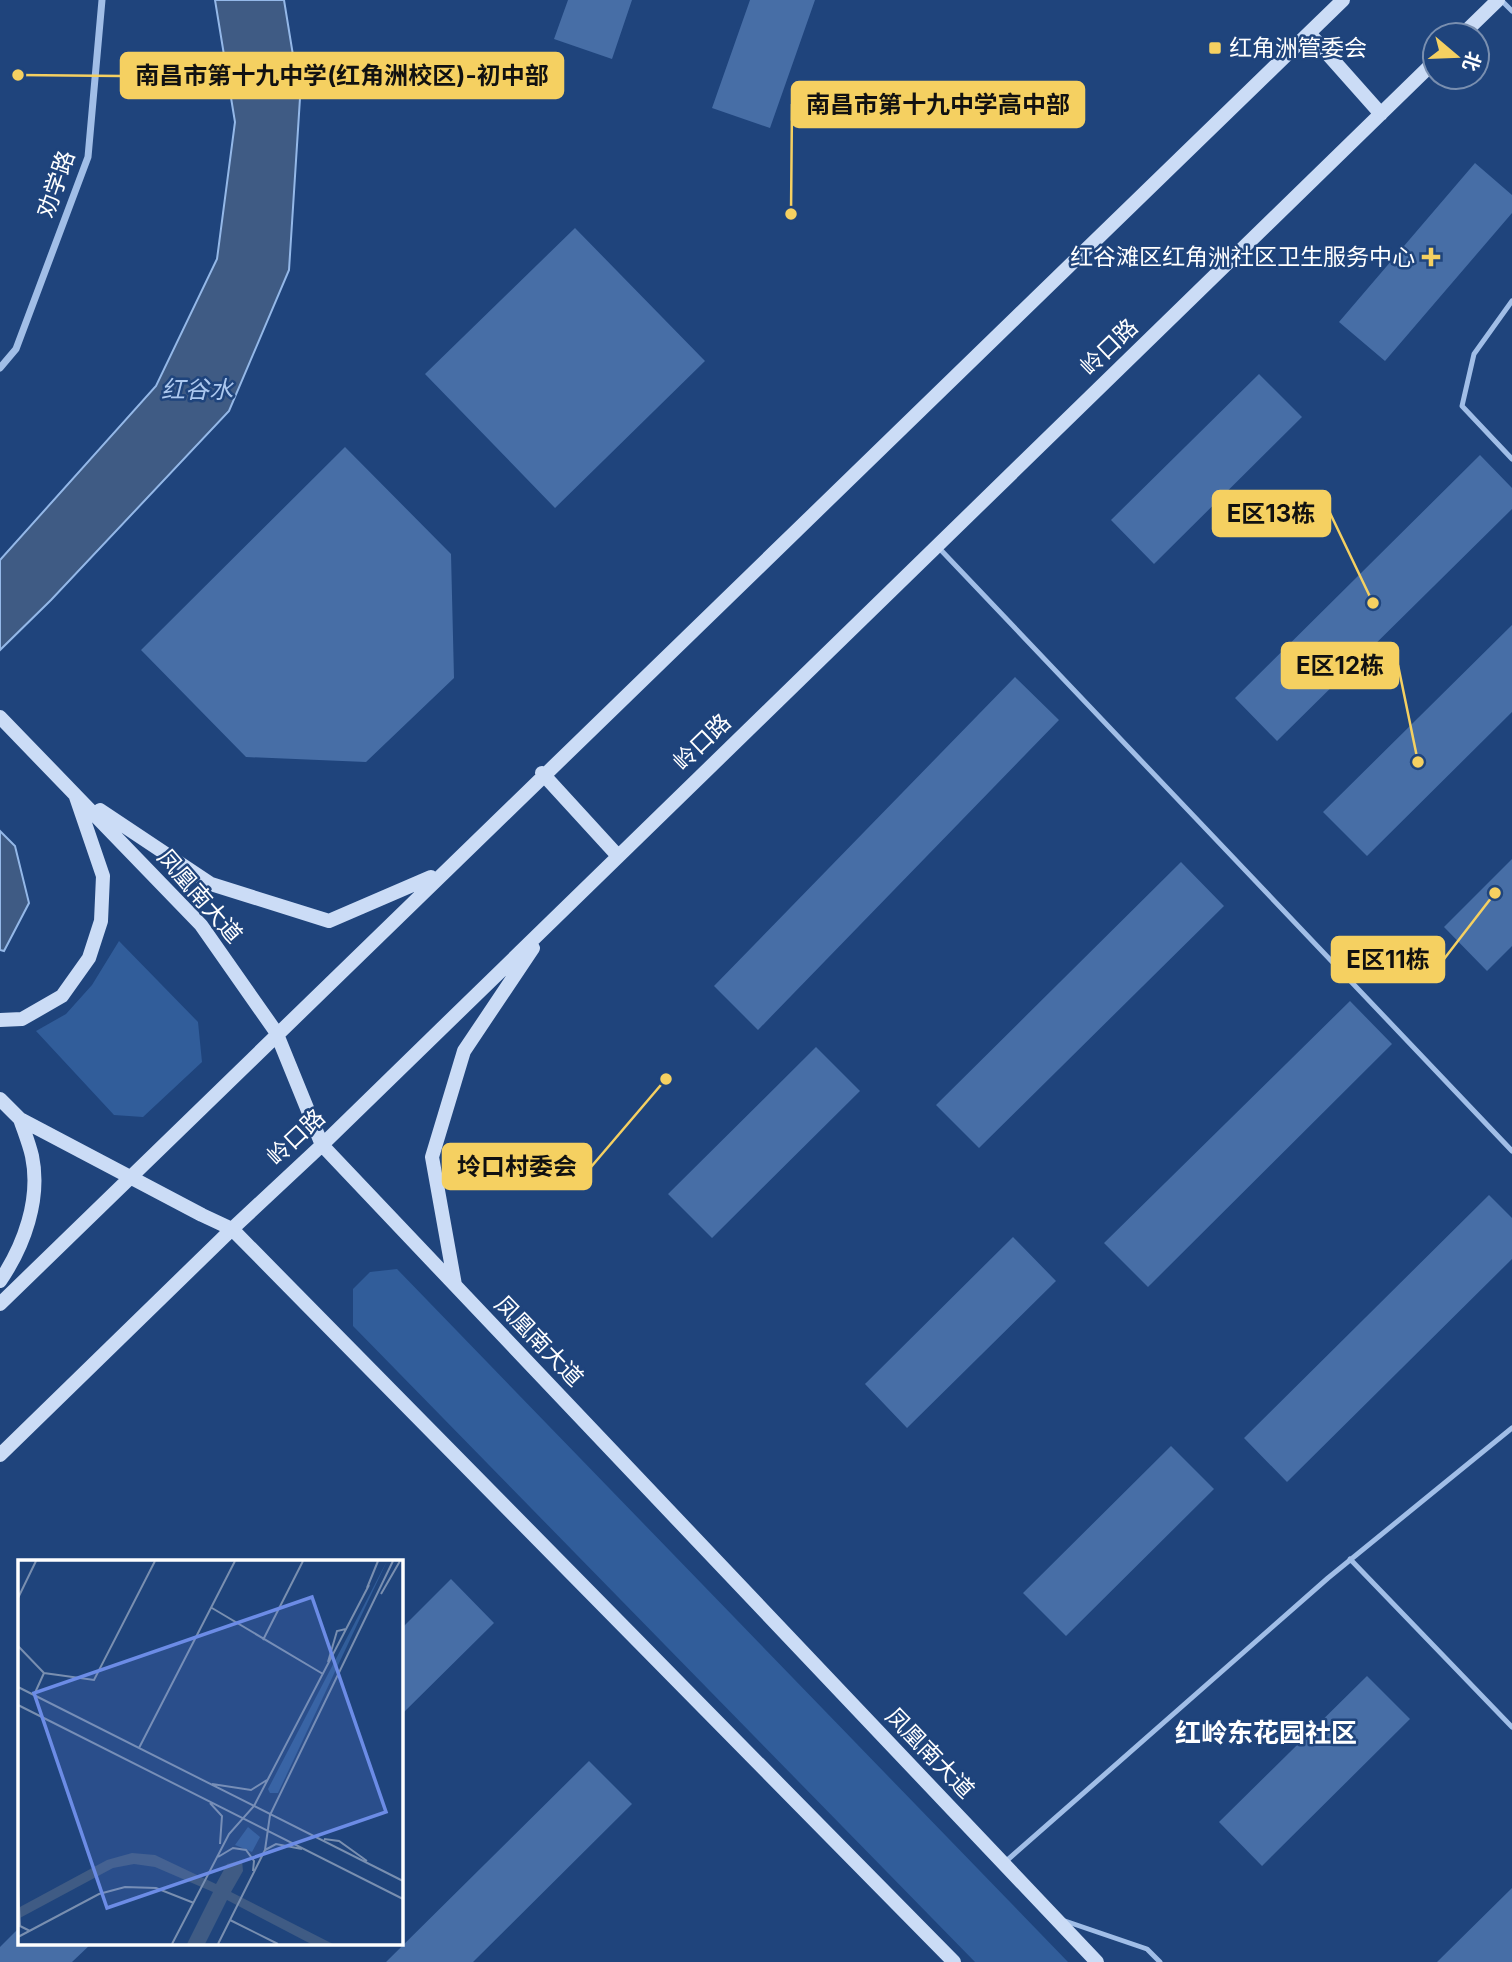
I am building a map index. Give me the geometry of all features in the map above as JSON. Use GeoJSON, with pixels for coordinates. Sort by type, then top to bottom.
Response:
{"type":"FeatureCollection","features":[{"type":"Feature","properties":{"kind":"main road"},"geometry":{"type":"LineString","coordinates":[[0,1304],[542,773],[1343,0]]}},
{"type":"Feature","properties":{"kind":"main road"},"geometry":{"type":"LineString","coordinates":[[1477,21],[1499,0]]}},
{"type":"Feature","properties":{"kind":"main road"},"geometry":{"type":"LineString","coordinates":[[1309,33],[1381,114]]}},
{"type":"Feature","properties":{"kind":"main road","name":"岭口路"},"geometry":{"type":"LineString","coordinates":[[2,1450],[321,1145],[1421,75]]}},
{"type":"Feature","properties":{"kind":"main road","name":"凤凰南大道"},"geometry":{"type":"LineString","coordinates":[[0,717],[201,925],[276,1032],[321,1145],[1097,1962]]}},
{"type":"Feature","properties":{"kind":"main road"},"geometry":{"type":"LineString","coordinates":[[542,773],[618,856]]}},
{"type":"Feature","properties":{"kind":"main road"},"geometry":{"type":"LineString","coordinates":[[75,794],[211,884],[329,921],[438,874]]}},
{"type":"Feature","properties":{"kind":"main road"},"geometry":{"type":"LineString","coordinates":[[0,1020],[22,1020],[62,996],[89,958],[101,922],[103,876],[75,794]]}},
{"type":"Feature","properties":{"kind":"main road"},"geometry":{"type":"LineString","coordinates":[[456,1287],[432,1157],[464,1051],[549,924]]}},
{"type":"Feature","properties":{"kind":"main road"},"geometry":{"type":"LineString","coordinates":[[0,1099],[20,1119],[232,1229],[954,1962]]}},
{"type":"Feature","properties":{"kind":"main road"},"geometry":{"type":"LineString","coordinates":[[0,1281],[14,1261],[34,1202],[32,1157],[20,1119]]}},
{"type":"Feature","properties":{"kind":"street","name":"劝学路"},"geometry":{"type":"LineString","coordinates":[[0,368],[16,349],[88,157],[102,0]]}},
{"type":"Feature","properties":{"kind":"lane"},"geometry":{"type":"LineString","coordinates":[[1499,0],[1512,11]]}},
{"type":"Feature","properties":{"kind":"lane"},"geometry":{"type":"LineString","coordinates":[[1512,301],[1474,354],[1462,407],[1512,459]]}},
{"type":"Feature","properties":{"kind":"lane"},"geometry":{"type":"LineString","coordinates":[[937,546],[1512,1151]]}},
{"type":"Feature","properties":{"kind":"lane"},"geometry":{"type":"LineString","coordinates":[[1004,1863],[1350,1559],[1512,1428]]}},
{"type":"Feature","properties":{"kind":"lane"},"geometry":{"type":"LineString","coordinates":[[1350,1559],[1512,1727]]}},
{"type":"Feature","properties":{"kind":"lane"},"geometry":{"type":"LineString","coordinates":[[1055,1918],[1147,1949],[1160,1962]]}},
{"type":"Feature","properties":{"kind":"shaded area"},"geometry":{"type":"Polygon","coordinates":[[[119,941],[198,1022],[202,1062],[143,1117],[114,1115],[36,1031],[66,1014],[92,985],[119,941]]]}},
{"type":"Feature","properties":{"kind":"shaded area"},"geometry":{"type":"Polygon","coordinates":[[[397,1269],[1068,1962],[975,1962],[353,1326],[353,1289],[370,1272],[397,1269]]]}},
{"type":"Feature","properties":{"kind":"water","name":"红谷水"},"geometry":{"type":"Polygon","coordinates":[[[215,0],[284,0],[300,98],[289,270],[229,411],[51,600],[0,650],[0,560],[156,386],[217,259],[235,122],[215,0]]]}},
{"type":"Feature","properties":{"kind":"water"},"geometry":{"type":"Polygon","coordinates":[[[0,831],[15,846],[29,903],[4,951],[0,950],[0,831]]]}},
{"type":"Feature","properties":{"kind":"building"},"geometry":{"type":"Polygon","coordinates":[[[568,0],[632,0],[612,59],[554,39],[568,0]]]}},
{"type":"Feature","properties":{"kind":"building"},"geometry":{"type":"Polygon","coordinates":[[[750,0],[815,0],[770,128],[712,108],[750,0]]]}},
{"type":"Feature","properties":{"kind":"building"},"geometry":{"type":"Polygon","coordinates":[[[1475,163],[1512,195],[1512,213],[1385,361],[1339,322],[1475,163]]]}},
{"type":"Feature","properties":{"kind":"building"},"geometry":{"type":"Polygon","coordinates":[[[575,228],[705,361],[555,508],[425,374],[575,228]]]}},
{"type":"Feature","properties":{"kind":"building"},"geometry":{"type":"Polygon","coordinates":[[[1259,374],[1302,417],[1154,564],[1111,520],[1259,374]]]}},
{"type":"Feature","properties":{"kind":"building"},"geometry":{"type":"Polygon","coordinates":[[[345,447],[451,554],[454,678],[366,762],[246,757],[141,650],[345,447]]]}},
{"type":"Feature","properties":{"kind":"building"},"geometry":{"type":"Polygon","coordinates":[[[1480,455],[1512,488],[1512,509],[1277,741],[1235,698],[1480,455]]]}},
{"type":"Feature","properties":{"kind":"building"},"geometry":{"type":"Polygon","coordinates":[[[1512,625],[1512,712],[1367,856],[1323,812],[1512,625]]]}},
{"type":"Feature","properties":{"kind":"building"},"geometry":{"type":"Polygon","coordinates":[[[1015,677],[1059,720],[758,1030],[714,986],[1015,677]]]}},
{"type":"Feature","properties":{"kind":"building"},"geometry":{"type":"Polygon","coordinates":[[[1512,859],[1512,946],[1487,971],[1444,927],[1512,859]]]}},
{"type":"Feature","properties":{"kind":"building"},"geometry":{"type":"Polygon","coordinates":[[[1181,862],[1224,906],[979,1148],[936,1105],[1181,862]]]}},
{"type":"Feature","properties":{"kind":"building"},"geometry":{"type":"Polygon","coordinates":[[[1350,1001],[1392,1044],[1148,1287],[1104,1243],[1350,1001]]]}},
{"type":"Feature","properties":{"kind":"building"},"geometry":{"type":"Polygon","coordinates":[[[816,1047],[860,1091],[712,1238],[668,1194],[816,1047]]]}},
{"type":"Feature","properties":{"kind":"building"},"geometry":{"type":"Polygon","coordinates":[[[1489,1195],[1512,1218],[1512,1259],[1287,1482],[1244,1438],[1489,1195]]]}},
{"type":"Feature","properties":{"kind":"building"},"geometry":{"type":"Polygon","coordinates":[[[1013,1237],[1056,1281],[907,1428],[865,1384],[1013,1237]]]}},
{"type":"Feature","properties":{"kind":"building"},"geometry":{"type":"Polygon","coordinates":[[[1171,1446],[1214,1489],[1066,1636],[1023,1593],[1171,1446]]]}},
{"type":"Feature","properties":{"kind":"building"},"geometry":{"type":"Polygon","coordinates":[[[451,1579],[494,1623],[402,1714],[402,1628],[451,1579]]]}},
{"type":"Feature","properties":{"kind":"building"},"geometry":{"type":"Polygon","coordinates":[[[1367,1676],[1410,1719],[1262,1866],[1219,1822],[1367,1676]]]}},
{"type":"Feature","properties":{"kind":"building"},"geometry":{"type":"Polygon","coordinates":[[[589,1761],[632,1804],[473,1962],[386,1962],[589,1761]]]}},
{"type":"Feature","properties":{"kind":"building"},"geometry":{"type":"Polygon","coordinates":[[[1512,1888],[1512,1962],[1437,1962],[1512,1888]]]}},
{"type":"Feature","properties":{"kind":"building"},"geometry":{"type":"Polygon","coordinates":[[[18,1929],[18,1944],[91,1944],[72,1962],[0,1962],[0,1947],[18,1929]]]}},
{"type":"Feature","properties":{"kind":"place","name":"红角洲管委会"},"geometry":{"type":"Point","coordinates":[1215,48]}},
{"type":"Feature","properties":{"kind":"place","name":"南昌市第十九中学(红角洲校区)-初中部"},"geometry":{"type":"Point","coordinates":[18,75]}},
{"type":"Feature","properties":{"kind":"place","name":"南昌市第十九中学高中部"},"geometry":{"type":"Point","coordinates":[791,214]}},
{"type":"Feature","properties":{"kind":"place","name":"红谷滩区红角洲社区卫生服务中心"},"geometry":{"type":"Point","coordinates":[1431,257]}},
{"type":"Feature","properties":{"kind":"place","name":"E区13栋"},"geometry":{"type":"Point","coordinates":[1373,603]}},
{"type":"Feature","properties":{"kind":"place","name":"E区12栋"},"geometry":{"type":"Point","coordinates":[1418,762]}},
{"type":"Feature","properties":{"kind":"place","name":"E区11栋"},"geometry":{"type":"Point","coordinates":[1495,893]}},
{"type":"Feature","properties":{"kind":"place","name":"坽口村委会"},"geometry":{"type":"Point","coordinates":[666,1079]}},
{"type":"Feature","properties":{"kind":"district","name":"红岭东花园社区"},"geometry":{"type":"Point","coordinates":[1266,1733]}}]}
